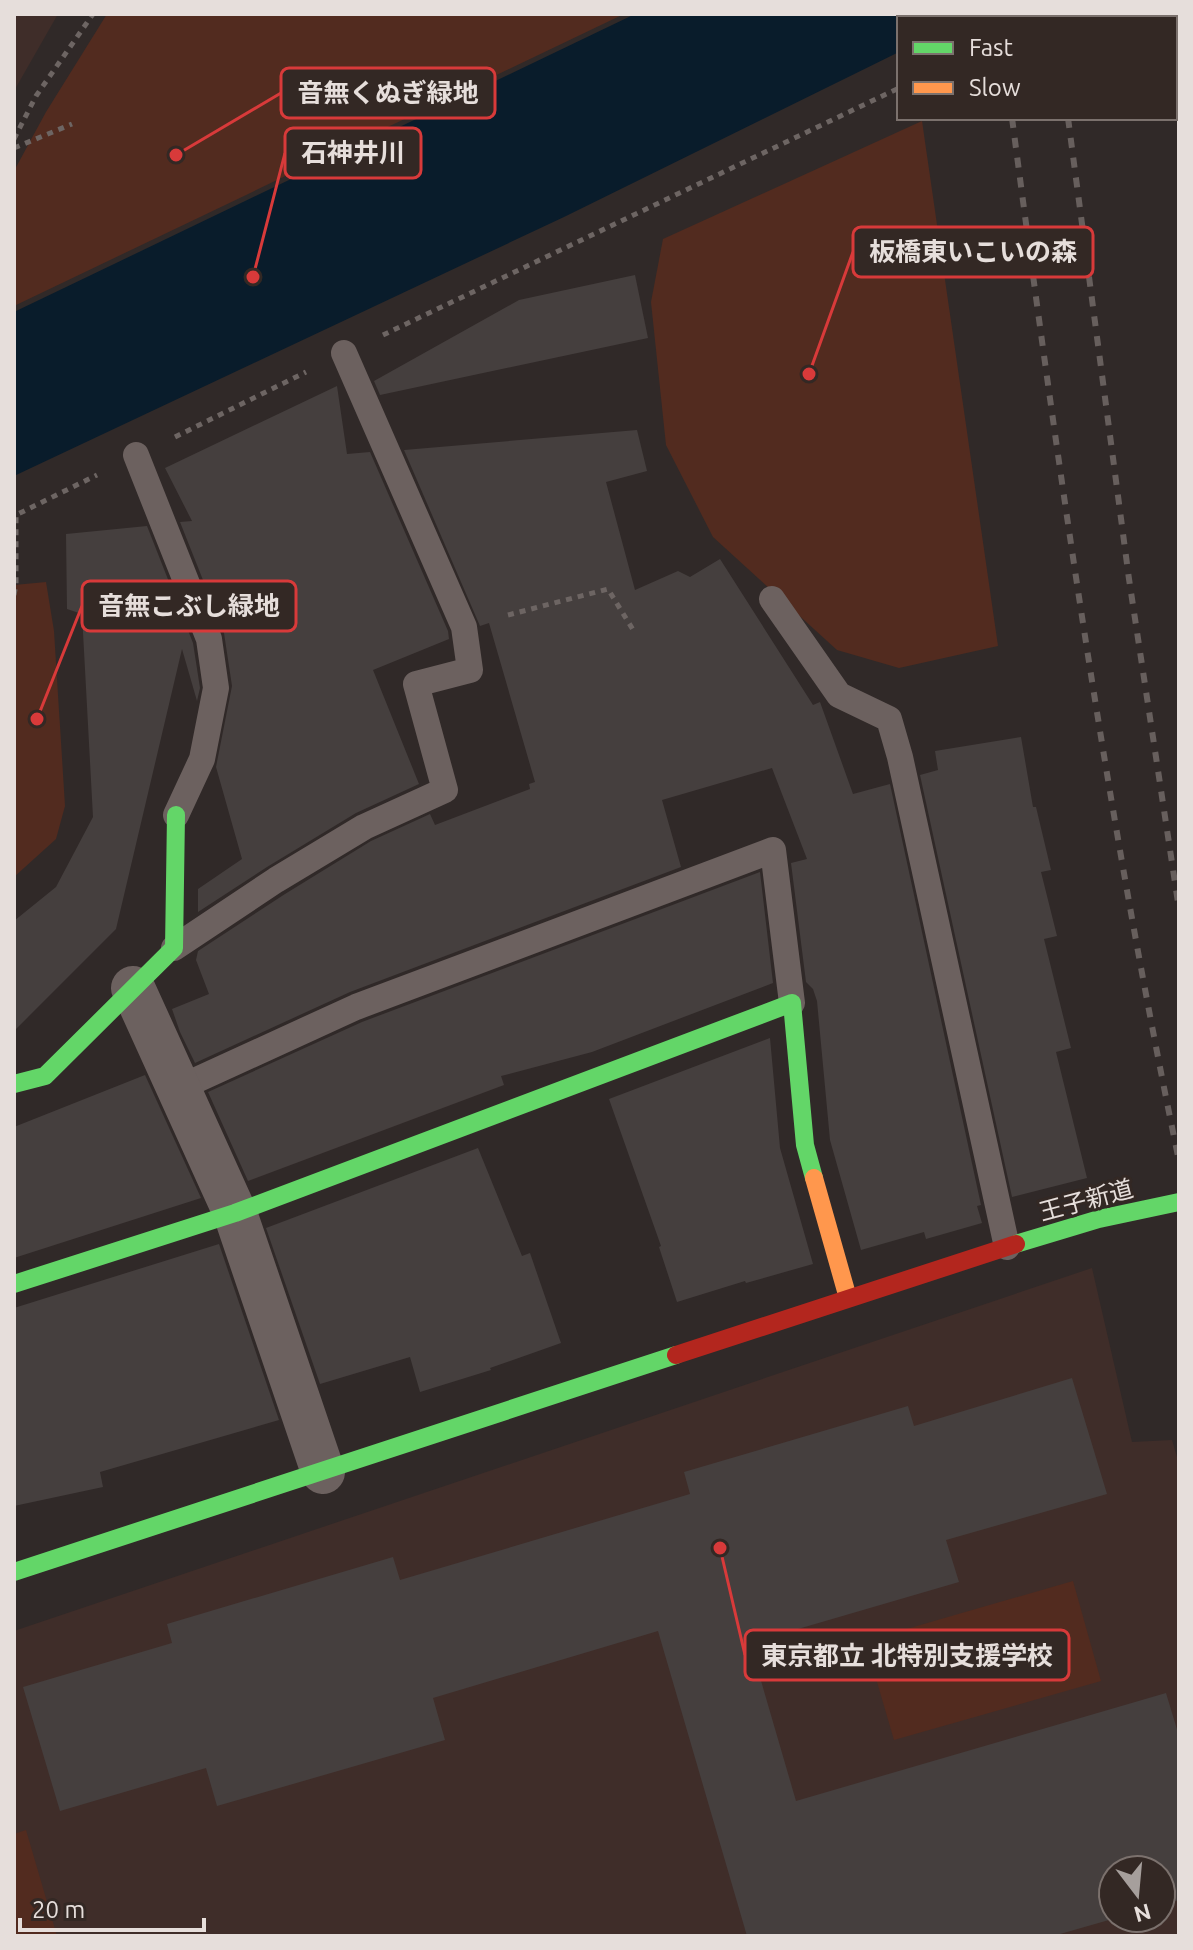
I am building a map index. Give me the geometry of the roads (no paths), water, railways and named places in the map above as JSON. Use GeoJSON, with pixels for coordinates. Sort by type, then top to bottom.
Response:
{"type":"FeatureCollection","features":[{"type":"Feature","properties":{"kind":"street"},"geometry":{"type":"LineString","coordinates":[[14,1084],[45,1076],[174,948],[176,815]]}},
{"type":"Feature","properties":{"kind":"street"},"geometry":{"type":"LineString","coordinates":[[133,988],[235,1213],[323,1472]]}},
{"type":"Feature","properties":{"kind":"street"},"geometry":{"type":"LineString","coordinates":[[14,1284],[235,1213],[792,1003],[805,1145],[848,1298]]}},
{"type":"Feature","properties":{"kind":"street","name":"王子新道"},"geometry":{"type":"LineString","coordinates":[[14,1572],[1007,1247],[1099,1219],[1179,1202]]}},
{"type":"Feature","properties":{"kind":"lane"},"geometry":{"type":"LineString","coordinates":[[174,948],[276,880],[364,827],[445,790],[416,684],[470,670],[464,627],[344,353]]}},
{"type":"Feature","properties":{"kind":"lane"},"geometry":{"type":"LineString","coordinates":[[136,455],[209,639],[216,688],[202,759],[176,815]]}},
{"type":"Feature","properties":{"kind":"lane"},"geometry":{"type":"LineString","coordinates":[[772,599],[839,695],[889,719],[900,757],[1007,1247]]}},
{"type":"Feature","properties":{"kind":"lane"},"geometry":{"type":"LineString","coordinates":[[179,1088],[356,1007],[773,850],[792,1003]]}},
{"type":"Feature","properties":{"kind":"water"},"geometry":{"type":"Polygon","coordinates":[[[635,14],[975,14],[897,16],[897,53],[564,217],[14,476],[14,312],[635,14]]]}},
{"type":"Feature","properties":{"kind":"railway"},"geometry":{"type":"LineString","coordinates":[[1012,120],[1086,641],[1129,902],[1179,1161]]}},
{"type":"Feature","properties":{"kind":"railway"},"geometry":{"type":"LineString","coordinates":[[1068,120],[1129,579],[1179,909]]}},
{"type":"Feature","properties":{"kind":"place","name":"音無くぬぎ緑地"},"geometry":{"type":"Point","coordinates":[176,155]}},
{"type":"Feature","properties":{"kind":"place","name":"石神井川"},"geometry":{"type":"Point","coordinates":[253,277]}},
{"type":"Feature","properties":{"kind":"place","name":"板橋東いこいの森"},"geometry":{"type":"Point","coordinates":[809,374]}},
{"type":"Feature","properties":{"kind":"place","name":"音無こぶし緑地"},"geometry":{"type":"Point","coordinates":[37,719]}},
{"type":"Feature","properties":{"kind":"place","name":"東京都立 北特別支援学校"},"geometry":{"type":"Point","coordinates":[720,1548]}}]}
